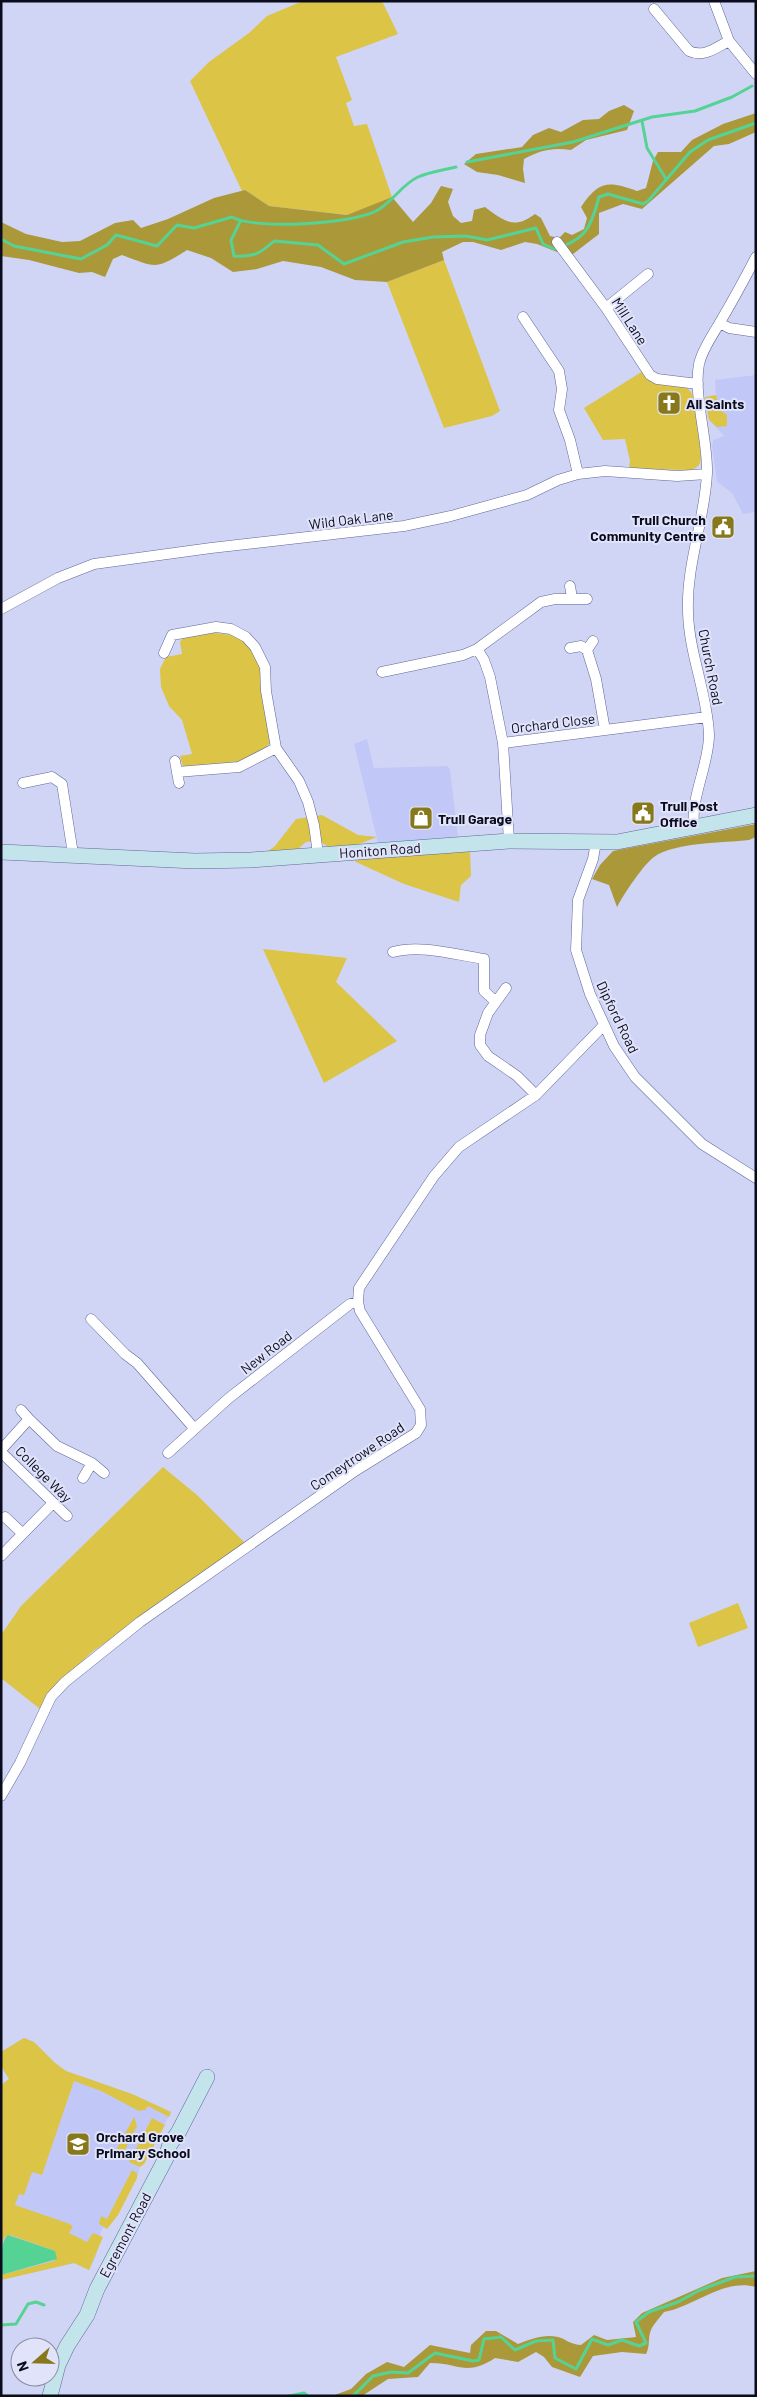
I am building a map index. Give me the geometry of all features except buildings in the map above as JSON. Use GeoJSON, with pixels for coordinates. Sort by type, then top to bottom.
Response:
{"type":"FeatureCollection","features":[{"type":"Feature","properties":{"kind":"street"},"geometry":{"type":"LineString","coordinates":[[714,1],[729,41],[756,74]]}},
{"type":"Feature","properties":{"kind":"street"},"geometry":{"type":"LineString","coordinates":[[654,9],[667,15],[689,51],[697,55],[705,54],[729,41]]}},
{"type":"Feature","properties":{"kind":"street","name":"Mill Lane"},"geometry":{"type":"LineString","coordinates":[[557,242],[606,308],[650,375],[657,379],[698,384]]}},
{"type":"Feature","properties":{"kind":"street","name":"Church Road"},"geometry":{"type":"LineString","coordinates":[[695,827],[694,815],[709,748],[707,717],[693,658],[688,611],[691,565],[707,474],[705,434],[698,384],[699,364],[756,257]]}},
{"type":"Feature","properties":{"kind":"street"},"geometry":{"type":"LineString","coordinates":[[606,308],[648,274]]}},
{"type":"Feature","properties":{"kind":"street"},"geometry":{"type":"LineString","coordinates":[[523,317],[559,371],[562,389],[558,410],[578,474]]}},
{"type":"Feature","properties":{"kind":"street"},"geometry":{"type":"LineString","coordinates":[[720,323],[730,328],[756,332]]}},
{"type":"Feature","properties":{"kind":"street","name":"Wild Oak Lane"},"geometry":{"type":"LineString","coordinates":[[1,609],[58,578],[94,564],[211,548],[404,526],[450,516],[527,495],[558,480],[578,474],[605,471],[668,475],[707,474]]}},
{"type":"Feature","properties":{"kind":"street"},"geometry":{"type":"LineString","coordinates":[[570,586],[572,598]]}},
{"type":"Feature","properties":{"kind":"street"},"geometry":{"type":"LineString","coordinates":[[387,668],[463,655],[477,649],[541,602],[572,598],[587,599]]}},
{"type":"Feature","properties":{"kind":"street"},"geometry":{"type":"LineString","coordinates":[[164,653],[172,635],[216,627],[231,629],[246,637],[255,646],[265,667],[266,691],[276,748],[295,774],[308,802],[314,825],[318,854]]}},
{"type":"Feature","properties":{"kind":"street","name":"Orchard Close"},"geometry":{"type":"LineString","coordinates":[[570,648],[590,646],[605,730]]}},
{"type":"Feature","properties":{"kind":"street"},"geometry":{"type":"LineString","coordinates":[[477,649],[484,660],[490,676],[503,743],[509,841]]}},
{"type":"Feature","properties":{"kind":"street","name":"Orchard Close"},"geometry":{"type":"LineString","coordinates":[[503,743],[707,717]]}},
{"type":"Feature","properties":{"kind":"street"},"geometry":{"type":"LineString","coordinates":[[175,761],[178,778],[240,767],[276,748]]}},
{"type":"Feature","properties":{"kind":"street"},"geometry":{"type":"LineString","coordinates":[[23,783],[52,777],[62,784],[74,854]]}},
{"type":"Feature","properties":{"kind":"street","name":"Honiton Road"},"geometry":{"type":"LineString","coordinates":[[1,852],[195,861],[251,860],[509,841],[596,842],[640,839],[756,815]]}},
{"type":"Feature","properties":{"kind":"street","name":"Dipford Road"},"geometry":{"type":"LineString","coordinates":[[596,842],[593,859],[578,900],[575,938],[581,969],[604,1025],[624,1063],[686,1129],[702,1144],[756,1178]]}},
{"type":"Feature","properties":{"kind":"street"},"geometry":{"type":"LineString","coordinates":[[393,952],[403,949],[484,954],[484,991],[495,1001]]}},
{"type":"Feature","properties":{"kind":"street"},"geometry":{"type":"LineString","coordinates":[[506,988],[495,1001],[485,1020],[480,1044],[488,1056],[518,1076],[536,1095]]}},
{"type":"Feature","properties":{"kind":"street"},"geometry":{"type":"LineString","coordinates":[[358,1302],[359,1288],[364,1279],[390,1246],[434,1176],[459,1148],[536,1095],[604,1025]]}},
{"type":"Feature","properties":{"kind":"street","name":"New Road"},"geometry":{"type":"LineString","coordinates":[[168,1452],[236,1392],[350,1304],[358,1302]]}},
{"type":"Feature","properties":{"kind":"street","name":"Comeytrowe Road"},"geometry":{"type":"LineString","coordinates":[[1,1796],[20,1763],[51,1697],[65,1682],[140,1622],[361,1467],[416,1433],[420,1425],[420,1409],[360,1311],[358,1302]]}},
{"type":"Feature","properties":{"kind":"street"},"geometry":{"type":"LineString","coordinates":[[91,1318],[147,1374],[194,1428]]}},
{"type":"Feature","properties":{"kind":"street"},"geometry":{"type":"LineString","coordinates":[[21,1410],[57,1446],[92,1463],[104,1473]]}},
{"type":"Feature","properties":{"kind":"street"},"geometry":{"type":"LineString","coordinates":[[1,1451],[29,1419]]}},
{"type":"Feature","properties":{"kind":"street","name":"College Way"},"geometry":{"type":"LineString","coordinates":[[1,1451],[67,1516]]}},
{"type":"Feature","properties":{"kind":"street"},"geometry":{"type":"LineString","coordinates":[[83,1478],[92,1463]]}},
{"type":"Feature","properties":{"kind":"street"},"geometry":{"type":"LineString","coordinates":[[1,1556],[53,1503]]}},
{"type":"Feature","properties":{"kind":"street"},"geometry":{"type":"LineString","coordinates":[[5,1517],[22,1533]]}},
{"type":"Feature","properties":{"kind":"street","name":"Egremont Road"},"geometry":{"type":"LineString","coordinates":[[50,2396],[58,2365],[67,2346],[87,2315],[97,2289],[166,2158],[170,2144],[178,2134],[207,2077]]}},
{"type":"Feature","properties":{"kind":"shaded area"},"geometry":{"type":"Polygon","coordinates":[[[303,1],[382,1],[398,34],[336,57],[352,100],[346,103],[354,126],[367,124],[392,197],[348,215],[269,206],[245,190],[242,191],[190,81],[209,62],[249,33],[267,16],[303,1]]]}},
{"type":"Feature","properties":{"kind":"shaded area"},"geometry":{"type":"Polygon","coordinates":[[[624,105],[634,111],[627,130],[586,140],[571,150],[552,149],[541,151],[524,159],[525,183],[498,175],[477,172],[464,164],[476,154],[522,147],[533,135],[549,128],[561,132],[583,120],[599,119],[609,111],[624,105]]]}},
{"type":"Feature","properties":{"kind":"shaded area"},"geometry":{"type":"Polygon","coordinates":[[[756,113],[756,132],[729,144],[714,146],[642,209],[623,204],[599,213],[599,234],[573,254],[557,252],[537,244],[525,242],[501,250],[473,242],[463,242],[442,252],[444,260],[387,282],[355,280],[321,267],[283,261],[257,269],[233,272],[211,258],[187,250],[162,264],[156,265],[142,263],[122,255],[113,259],[105,277],[92,272],[79,273],[29,260],[1,256],[1,222],[26,234],[62,242],[80,241],[115,223],[133,220],[141,228],[168,219],[214,198],[245,190],[269,206],[347,215],[392,197],[413,222],[431,203],[441,186],[453,189],[448,202],[453,216],[461,223],[472,221],[474,210],[485,207],[504,220],[515,223],[528,219],[535,214],[541,218],[550,236],[559,238],[565,232],[572,235],[584,229],[587,218],[581,207],[587,198],[599,187],[619,185],[637,191],[646,188],[653,161],[658,152],[681,152],[692,140],[723,124],[756,113]]]}},
{"type":"Feature","properties":{"kind":"shaded area"},"geometry":{"type":"Polygon","coordinates":[[[444,260],[500,411],[492,416],[444,428],[387,282],[444,260]]]}},
{"type":"Feature","properties":{"kind":"shaded area"},"geometry":{"type":"Polygon","coordinates":[[[643,371],[681,384],[690,391],[697,412],[701,456],[699,465],[694,469],[629,469],[630,461],[625,439],[603,440],[584,408],[643,371]]]}},
{"type":"Feature","properties":{"kind":"shaded area"},"geometry":{"type":"Polygon","coordinates":[[[756,375],[756,512],[743,514],[732,493],[717,482],[712,446],[713,440],[724,436],[709,420],[705,397],[716,395],[715,380],[756,375]]]}},
{"type":"Feature","properties":{"kind":"shaded area"},"geometry":{"type":"Polygon","coordinates":[[[716,395],[720,410],[727,415],[727,426],[717,427],[709,420],[705,397],[716,395]]]}},
{"type":"Feature","properties":{"kind":"shaded area"},"geometry":{"type":"Polygon","coordinates":[[[213,633],[239,637],[246,642],[259,662],[267,704],[270,743],[261,751],[241,761],[218,765],[183,767],[180,756],[192,754],[182,720],[169,706],[161,687],[160,669],[166,657],[182,654],[180,642],[184,636],[213,633]]]}},
{"type":"Feature","properties":{"kind":"shaded area"},"geometry":{"type":"Polygon","coordinates":[[[367,739],[374,768],[447,766],[450,769],[458,837],[378,843],[354,744],[367,739]]]}},
{"type":"Feature","properties":{"kind":"shaded area"},"geometry":{"type":"Polygon","coordinates":[[[322,815],[358,835],[377,837],[354,846],[330,848],[319,841],[306,842],[297,850],[267,852],[275,846],[296,819],[322,815]]]}},
{"type":"Feature","properties":{"kind":"shaded area"},"geometry":{"type":"Polygon","coordinates":[[[756,824],[756,837],[749,840],[674,848],[654,857],[639,873],[617,907],[609,885],[592,879],[600,865],[613,851],[756,824]]]}},
{"type":"Feature","properties":{"kind":"shaded area"},"geometry":{"type":"Polygon","coordinates":[[[470,850],[471,876],[461,885],[459,902],[404,884],[356,862],[355,859],[470,850]]]}},
{"type":"Feature","properties":{"kind":"shaded area"},"geometry":{"type":"Polygon","coordinates":[[[263,949],[347,958],[336,982],[397,1041],[324,1083],[263,949]]]}},
{"type":"Feature","properties":{"kind":"shaded area"},"geometry":{"type":"Polygon","coordinates":[[[163,1467],[197,1495],[246,1544],[92,1652],[48,1693],[40,1709],[1,1678],[1,1635],[21,1606],[163,1467]]]}},
{"type":"Feature","properties":{"kind":"shaded area"},"geometry":{"type":"Polygon","coordinates":[[[738,1603],[748,1628],[698,1647],[689,1623],[738,1603]]]}},
{"type":"Feature","properties":{"kind":"shaded area","name":"Orchard Grove Primary School"},"geometry":{"type":"Polygon","coordinates":[[[24,2038],[34,2042],[66,2071],[132,2094],[171,2112],[144,2164],[140,2167],[137,2178],[101,2231],[96,2256],[89,2270],[74,2263],[1,2280],[1,2085],[9,2079],[1,2066],[1,2052],[24,2038]]]}},
{"type":"Feature","properties":{"kind":"shaded area"},"geometry":{"type":"Polygon","coordinates":[[[24,2038],[34,2042],[66,2071],[132,2094],[171,2112],[169,2117],[148,2106],[145,2110],[139,2111],[101,2091],[74,2081],[42,2175],[32,2172],[24,2195],[19,2194],[15,2205],[73,2226],[69,2233],[87,2242],[93,2233],[103,2237],[89,2270],[74,2263],[1,2280],[1,2275],[54,2261],[55,2251],[10,2235],[4,2238],[1,2247],[1,2085],[9,2079],[1,2066],[1,2052],[24,2038]]]}},
{"type":"Feature","properties":{"kind":"shaded area"},"geometry":{"type":"Polygon","coordinates":[[[134,2117],[137,2126],[121,2158],[114,2154],[134,2117]]]}},
{"type":"Feature","properties":{"kind":"shaded area"},"geometry":{"type":"Polygon","coordinates":[[[152,2118],[165,2125],[144,2164],[140,2167],[129,2162],[152,2118]]]}},
{"type":"Feature","properties":{"kind":"shaded area"},"geometry":{"type":"Polygon","coordinates":[[[132,2170],[137,2173],[137,2178],[118,2215],[107,2229],[99,2224],[101,2216],[107,2219],[132,2170]]]}},
{"type":"Feature","properties":{"kind":"shaded area"},"geometry":{"type":"Polygon","coordinates":[[[8,2235],[55,2251],[57,2259],[1,2275],[2,2248],[8,2235]]]}},
{"type":"Feature","properties":{"kind":"shaded area"},"geometry":{"type":"Polygon","coordinates":[[[756,2271],[756,2287],[732,2286],[664,2312],[651,2330],[646,2354],[622,2352],[593,2356],[580,2377],[552,2367],[544,2357],[536,2352],[518,2362],[495,2358],[485,2364],[470,2368],[430,2363],[418,2377],[388,2379],[362,2396],[332,2396],[351,2389],[366,2374],[387,2362],[404,2367],[430,2345],[470,2353],[471,2345],[486,2331],[496,2331],[518,2344],[548,2336],[558,2337],[573,2344],[581,2345],[594,2335],[607,2340],[636,2337],[633,2322],[642,2313],[722,2278],[756,2271]]]}},
{"type":"Feature","properties":{"kind":"waterway"},"geometry":{"type":"LineString","coordinates":[[467,162],[573,142],[652,117],[695,111],[732,97],[752,86]]}},
{"type":"Feature","properties":{"kind":"waterway"},"geometry":{"type":"LineString","coordinates":[[642,121],[647,148],[666,179]]}},
{"type":"Feature","properties":{"kind":"waterway"},"geometry":{"type":"LineString","coordinates":[[240,222],[231,240],[234,256],[256,254],[274,241],[318,245],[344,264],[403,242],[433,237],[466,236],[487,240],[536,228],[543,244],[554,249],[573,241],[586,231],[593,217],[599,197],[608,194],[643,204],[648,201],[690,152],[708,140],[756,123]]}},
{"type":"Feature","properties":{"kind":"waterway"},"geometry":{"type":"LineString","coordinates":[[1,239],[14,246],[81,259],[107,245],[116,235],[157,246],[177,225],[194,228],[232,217],[244,221],[281,224],[304,224],[347,219],[364,216],[382,208],[407,184],[418,177],[456,167]]}},
{"type":"Feature","properties":{"kind":"waterway"},"geometry":{"type":"LineString","coordinates":[[353,2396],[373,2376],[391,2372],[408,2373],[435,2353],[473,2361],[479,2360],[484,2339],[501,2337],[515,2350],[536,2341],[553,2340],[555,2358],[576,2369],[592,2339],[608,2345],[622,2340],[639,2346],[646,2343],[636,2322],[649,2312],[678,2302],[700,2290],[735,2277],[756,2276]]}},
{"type":"Feature","properties":{"kind":"waterway"},"geometry":{"type":"LineString","coordinates":[[1,2325],[16,2324],[28,2304],[36,2302],[44,2305]]}},
{"type":"Feature","properties":{"kind":"waterway"},"geometry":{"type":"LineString","coordinates":[[289,2396],[304,2393],[308,2396]]}},
{"type":"Feature","properties":{"kind":"place","name":"All Saints"},"geometry":{"type":"Point","coordinates":[669,403]}},
{"type":"Feature","properties":{"kind":"place","name":"Trull Church Community Centre"},"geometry":{"type":"Point","coordinates":[723,527]}},
{"type":"Feature","properties":{"kind":"place","name":"Trull Post Office"},"geometry":{"type":"Point","coordinates":[643,813]}},
{"type":"Feature","properties":{"kind":"place","name":"Trull Garage"},"geometry":{"type":"Point","coordinates":[421,818]}},
{"type":"Feature","properties":{"kind":"place","name":"Orchard Grove Primary School"},"geometry":{"type":"Point","coordinates":[78,2144]}}]}
